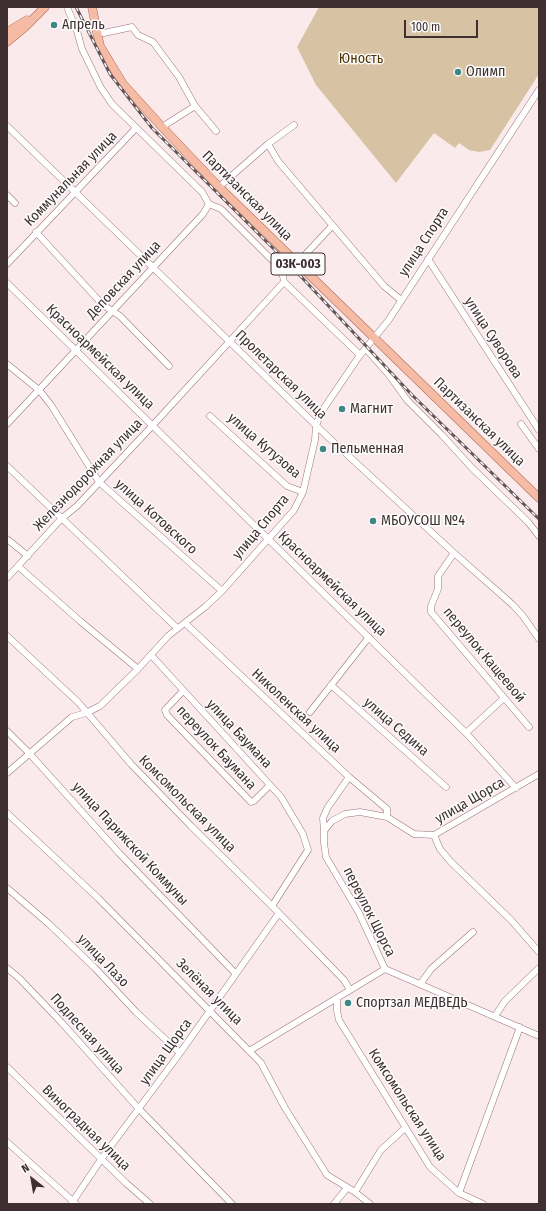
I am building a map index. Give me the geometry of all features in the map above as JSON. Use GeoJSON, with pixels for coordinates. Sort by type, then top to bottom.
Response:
{"type":"FeatureCollection","features":[{"type":"Feature","properties":{"kind":"main road"},"geometry":{"type":"LineString","coordinates":[[7,32],[31,18],[44,7]]}},
{"type":"Feature","properties":{"kind":"main road"},"geometry":{"type":"LineString","coordinates":[[7,42],[25,27],[44,7]]}},
{"type":"Feature","properties":{"kind":"main road","name":"Партизанская улица"},"geometry":{"type":"LineString","coordinates":[[92,7],[100,46],[123,84],[162,127],[219,187],[539,498]]}},
{"type":"Feature","properties":{"kind":"street","name":"Партизанская улица"},"geometry":{"type":"LineString","coordinates":[[67,7],[77,31],[82,49],[101,88],[112,104],[202,192],[209,204],[221,209],[277,265],[283,276],[284,282],[360,355]]}},
{"type":"Feature","properties":{"kind":"street"},"geometry":{"type":"LineString","coordinates":[[96,32],[104,33],[132,28],[138,35],[153,42],[179,77],[195,106],[216,131]]}},
{"type":"Feature","properties":{"kind":"street","name":"улица Спорта"},"geometry":{"type":"LineString","coordinates":[[7,773],[72,717],[86,713],[100,706],[178,628],[222,591],[294,510],[303,492],[315,440],[316,425],[322,411],[360,355],[374,339],[401,300],[539,90]]}},
{"type":"Feature","properties":{"kind":"street"},"geometry":{"type":"LineString","coordinates":[[162,127],[195,106]]}},
{"type":"Feature","properties":{"kind":"street"},"geometry":{"type":"LineString","coordinates":[[219,187],[268,144],[294,125]]}},
{"type":"Feature","properties":{"kind":"street","name":"Пролетарская улица"},"geometry":{"type":"LineString","coordinates":[[7,126],[316,425],[454,553],[513,605],[523,616],[539,639]]}},
{"type":"Feature","properties":{"kind":"street","name":"Коммунальная улица"},"geometry":{"type":"LineString","coordinates":[[7,264],[136,128]]}},
{"type":"Feature","properties":{"kind":"street"},"geometry":{"type":"LineString","coordinates":[[268,144],[278,161],[332,226],[384,286],[401,300]]}},
{"type":"Feature","properties":{"kind":"street"},"geometry":{"type":"LineString","coordinates":[[7,195],[15,203]]}},
{"type":"Feature","properties":{"kind":"street","name":"Деповская улица"},"geometry":{"type":"LineString","coordinates":[[7,424],[203,214],[209,204]]}},
{"type":"Feature","properties":{"kind":"street"},"geometry":{"type":"LineString","coordinates":[[304,256],[332,226]]}},
{"type":"Feature","properties":{"kind":"street"},"geometry":{"type":"LineString","coordinates":[[36,232],[103,305],[120,316],[169,366]]}},
{"type":"Feature","properties":{"kind":"street","name":"улица Суворова"},"geometry":{"type":"LineString","coordinates":[[428,259],[539,430]]}},
{"type":"Feature","properties":{"kind":"street","name":"Железнодорожная улица"},"geometry":{"type":"LineString","coordinates":[[7,578],[19,567],[61,519],[77,506],[154,426],[284,282]]}},
{"type":"Feature","properties":{"kind":"street","name":"Красноармейская улица"},"geometry":{"type":"LineString","coordinates":[[7,283],[466,733],[516,788]]}},
{"type":"Feature","properties":{"kind":"street"},"geometry":{"type":"LineString","coordinates":[[366,349],[389,375],[407,400],[472,468],[528,522],[539,536]]}},
{"type":"Feature","properties":{"kind":"street","name":"улица Котовского"},"geometry":{"type":"LineString","coordinates":[[7,364],[39,390],[51,405],[99,482],[222,591]]}},
{"type":"Feature","properties":{"kind":"street","name":"улица Кутузова"},"geometry":{"type":"LineString","coordinates":[[210,416],[287,486],[303,492]]}},
{"type":"Feature","properties":{"kind":"street"},"geometry":{"type":"LineString","coordinates":[[521,424],[539,449]]}},
{"type":"Feature","properties":{"kind":"street"},"geometry":{"type":"LineString","coordinates":[[7,466],[61,519],[178,628]]}},
{"type":"Feature","properties":{"kind":"street"},"geometry":{"type":"LineString","coordinates":[[7,539],[28,556]]}},
{"type":"Feature","properties":{"kind":"street","name":"переулок Кащеевой"},"geometry":{"type":"LineString","coordinates":[[454,553],[438,576],[438,589],[431,606],[431,612],[529,727]]}},
{"type":"Feature","properties":{"kind":"street"},"geometry":{"type":"LineString","coordinates":[[19,567],[80,621],[138,669]]}},
{"type":"Feature","properties":{"kind":"street","name":"Николенская улица"},"geometry":{"type":"LineString","coordinates":[[185,623],[350,777],[387,809],[387,817]]}},
{"type":"Feature","properties":{"kind":"street","name":"Комсомольская улица"},"geometry":{"type":"LineString","coordinates":[[7,636],[78,702],[131,764],[344,980],[350,990]]}},
{"type":"Feature","properties":{"kind":"street"},"geometry":{"type":"LineString","coordinates":[[310,712],[368,637]]}},
{"type":"Feature","properties":{"kind":"street","name":"улица Баумана"},"geometry":{"type":"LineString","coordinates":[[152,655],[183,691],[281,797],[303,834],[308,850],[272,906]]}},
{"type":"Feature","properties":{"kind":"street","name":"улица Седина"},"geometry":{"type":"LineString","coordinates":[[331,685],[446,787]]}},
{"type":"Feature","properties":{"kind":"street","name":"переулок Баумана"},"geometry":{"type":"LineString","coordinates":[[183,691],[165,710],[167,715],[251,802],[254,801],[270,785]]}},
{"type":"Feature","properties":{"kind":"street"},"geometry":{"type":"LineString","coordinates":[[466,733],[504,698]]}},
{"type":"Feature","properties":{"kind":"street","name":"улица Парижской Коммуны"},"geometry":{"type":"LineString","coordinates":[[7,731],[29,753],[119,853],[235,973]]}},
{"type":"Feature","properties":{"kind":"street","name":"улица Щорса"},"geometry":{"type":"LineString","coordinates":[[324,831],[332,821],[345,814],[360,812],[387,817],[414,834],[434,835],[539,774]]}},
{"type":"Feature","properties":{"kind":"street"},"geometry":{"type":"LineString","coordinates":[[324,831],[323,818],[328,806],[350,777]]}},
{"type":"Feature","properties":{"kind":"street","name":"Зелёная улица"},"geometry":{"type":"LineString","coordinates":[[7,813],[98,898],[261,1063],[284,1108],[327,1175],[355,1192],[370,1204]]}},
{"type":"Feature","properties":{"kind":"street","name":"переулок Щорса"},"geometry":{"type":"LineString","coordinates":[[324,831],[326,857],[359,913],[385,969],[421,983],[539,1036]]}},
{"type":"Feature","properties":{"kind":"street"},"geometry":{"type":"LineString","coordinates":[[434,835],[440,848],[451,862],[511,920],[539,952]]}},
{"type":"Feature","properties":{"kind":"street","name":"улица Лазо"},"geometry":{"type":"LineString","coordinates":[[7,888],[49,924],[95,968],[136,1012],[180,1053]]}},
{"type":"Feature","properties":{"kind":"street","name":"улица Щорса"},"geometry":{"type":"LineString","coordinates":[[74,1203],[102,1158],[180,1053],[235,973],[279,913]]}},
{"type":"Feature","properties":{"kind":"street"},"geometry":{"type":"LineString","coordinates":[[421,983],[431,969],[473,932]]}},
{"type":"Feature","properties":{"kind":"street","name":"Подлесная улица"},"geometry":{"type":"LineString","coordinates":[[7,968],[20,979],[62,1023],[139,1109],[232,1204]]}},
{"type":"Feature","properties":{"kind":"street"},"geometry":{"type":"LineString","coordinates":[[495,1016],[505,1001],[539,968]]}},
{"type":"Feature","properties":{"kind":"street"},"geometry":{"type":"LineString","coordinates":[[249,1051],[385,969]]}},
{"type":"Feature","properties":{"kind":"street","name":"Комсомольская улица"},"geometry":{"type":"LineString","coordinates":[[337,998],[339,1020],[430,1168],[459,1193],[483,1204]]}},
{"type":"Feature","properties":{"kind":"street"},"geometry":{"type":"LineString","coordinates":[[459,1193],[520,1027]]}},
{"type":"Feature","properties":{"kind":"street","name":"Виноградная улица"},"geometry":{"type":"LineString","coordinates":[[7,1067],[126,1183],[150,1204]]}},
{"type":"Feature","properties":{"kind":"street"},"geometry":{"type":"LineString","coordinates":[[355,1192],[381,1150],[405,1128]]}},
{"type":"Feature","properties":{"kind":"street"},"geometry":{"type":"LineString","coordinates":[[7,1142],[74,1203]]}},
{"type":"Feature","properties":{"kind":"street"},"geometry":{"type":"LineString","coordinates":[[334,1204],[347,1188]]}},
{"type":"Feature","properties":{"kind":"green space","name":"Юность"},"geometry":{"type":"Polygon","coordinates":[[[319,7],[539,7],[539,74],[490,150],[479,152],[469,150],[459,143],[455,148],[434,133],[396,183],[316,85],[297,47],[319,7]]]}},
{"type":"Feature","properties":{"kind":"railway"},"geometry":{"type":"LineString","coordinates":[[76,7],[110,74],[152,128],[293,268],[412,395],[539,519]]}},
{"type":"Feature","properties":{"kind":"place","name":"Апрель"},"geometry":{"type":"Point","coordinates":[54,25]}},
{"type":"Feature","properties":{"kind":"place","name":"Олимп"},"geometry":{"type":"Point","coordinates":[458,72]}},
{"type":"Feature","properties":{"kind":"place","name":"Магнит"},"geometry":{"type":"Point","coordinates":[342,409]}},
{"type":"Feature","properties":{"kind":"place","name":"Пельменная"},"geometry":{"type":"Point","coordinates":[323,449]}},
{"type":"Feature","properties":{"kind":"place","name":"МБОУСОШ №4"},"geometry":{"type":"Point","coordinates":[373,521]}},
{"type":"Feature","properties":{"kind":"place","name":"Спортзал МЕДВЕДЬ"},"geometry":{"type":"Point","coordinates":[348,1003]}}]}
